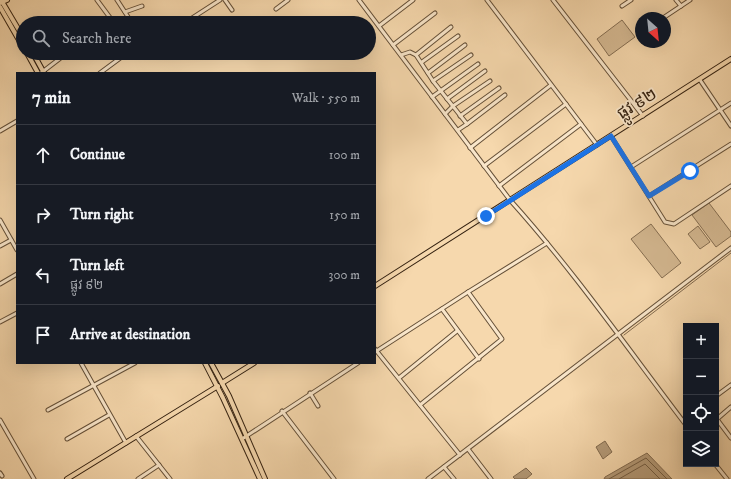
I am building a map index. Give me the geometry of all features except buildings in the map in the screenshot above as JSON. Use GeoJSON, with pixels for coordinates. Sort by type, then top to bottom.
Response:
{"type":"FeatureCollection","features":[{"type":"Feature","properties":{"kind":"main road"},"geometry":{"type":"LineString","coordinates":[[1,2],[7,0]]}},
{"type":"Feature","properties":{"kind":"main road"},"geometry":{"type":"LineString","coordinates":[[1,2],[0,8],[16,35]]}},
{"type":"Feature","properties":{"kind":"main road"},"geometry":{"type":"LineString","coordinates":[[1,2],[16,26]]}},
{"type":"Feature","properties":{"kind":"main road","name":"ផ្លូវ ៩២"},"geometry":{"type":"LineString","coordinates":[[376,285],[731,59]]}},
{"type":"Feature","properties":{"kind":"main road"},"geometry":{"type":"LineString","coordinates":[[32,60],[41,72]]}},
{"type":"Feature","properties":{"kind":"main road"},"geometry":{"type":"LineString","coordinates":[[36,60],[42,72]]}},
{"type":"Feature","properties":{"kind":"main road"},"geometry":{"type":"LineString","coordinates":[[205,364],[218,386],[260,479]]}},
{"type":"Feature","properties":{"kind":"main road"},"geometry":{"type":"LineString","coordinates":[[212,364],[222,383],[265,479]]}},
{"type":"Feature","properties":{"kind":"main road"},"geometry":{"type":"LineString","coordinates":[[222,383],[252,364]]}},
{"type":"Feature","properties":{"kind":"main road"},"geometry":{"type":"LineString","coordinates":[[67,479],[218,386]]}},
{"type":"Feature","properties":{"kind":"street"},"geometry":{"type":"LineString","coordinates":[[97,0],[108,16]]}},
{"type":"Feature","properties":{"kind":"street"},"geometry":{"type":"LineString","coordinates":[[117,0],[128,16]]}},
{"type":"Feature","properties":{"kind":"street"},"geometry":{"type":"LineString","coordinates":[[194,16],[220,0]]}},
{"type":"Feature","properties":{"kind":"street"},"geometry":{"type":"LineString","coordinates":[[225,0],[232,10]]}},
{"type":"Feature","properties":{"kind":"street"},"geometry":{"type":"LineString","coordinates":[[276,9],[288,0]]}},
{"type":"Feature","properties":{"kind":"street"},"geometry":{"type":"LineString","coordinates":[[359,0],[371,16]]}},
{"type":"Feature","properties":{"kind":"street"},"geometry":{"type":"LineString","coordinates":[[378,26],[412,0]]}},
{"type":"Feature","properties":{"kind":"street"},"geometry":{"type":"LineString","coordinates":[[487,0],[597,145]]}},
{"type":"Feature","properties":{"kind":"street"},"geometry":{"type":"LineString","coordinates":[[553,0],[643,116]]}},
{"type":"Feature","properties":{"kind":"street"},"geometry":{"type":"LineString","coordinates":[[622,6],[631,0]]}},
{"type":"Feature","properties":{"kind":"street"},"geometry":{"type":"LineString","coordinates":[[676,0],[681,6]]}},
{"type":"Feature","properties":{"kind":"street"},"geometry":{"type":"LineString","coordinates":[[671,13],[690,0]]}},
{"type":"Feature","properties":{"kind":"street"},"geometry":{"type":"LineString","coordinates":[[125,12],[142,6]]}},
{"type":"Feature","properties":{"kind":"street"},"geometry":{"type":"LineString","coordinates":[[393,45],[435,13]]}},
{"type":"Feature","properties":{"kind":"street"},"geometry":{"type":"LineString","coordinates":[[376,23],[510,200],[583,288],[683,421]]}},
{"type":"Feature","properties":{"kind":"street"},"geometry":{"type":"LineString","coordinates":[[416,54],[451,28]]}},
{"type":"Feature","properties":{"kind":"street"},"geometry":{"type":"LineString","coordinates":[[422,62],[458,36]]}},
{"type":"Feature","properties":{"kind":"street"},"geometry":{"type":"LineString","coordinates":[[428,73],[464,45]]}},
{"type":"Feature","properties":{"kind":"street"},"geometry":{"type":"LineString","coordinates":[[401,55],[410,52],[416,54],[433,81],[467,124]]}},
{"type":"Feature","properties":{"kind":"street"},"geometry":{"type":"LineString","coordinates":[[433,81],[471,55]]}},
{"type":"Feature","properties":{"kind":"street"},"geometry":{"type":"LineString","coordinates":[[43,72],[58,60]]}},
{"type":"Feature","properties":{"kind":"street"},"geometry":{"type":"LineString","coordinates":[[101,72],[118,60]]}},
{"type":"Feature","properties":{"kind":"street"},"geometry":{"type":"LineString","coordinates":[[432,97],[478,64]]}},
{"type":"Feature","properties":{"kind":"street"},"geometry":{"type":"LineString","coordinates":[[447,99],[485,72]]}},
{"type":"Feature","properties":{"kind":"street"},"geometry":{"type":"LineString","coordinates":[[700,80],[731,126]]}},
{"type":"Feature","properties":{"kind":"street"},"geometry":{"type":"LineString","coordinates":[[445,114],[453,106],[490,81]]}},
{"type":"Feature","properties":{"kind":"street"},"geometry":{"type":"LineString","coordinates":[[470,148],[551,86]]}},
{"type":"Feature","properties":{"kind":"street"},"geometry":{"type":"LineString","coordinates":[[460,116],[499,88]]}},
{"type":"Feature","properties":{"kind":"street"},"geometry":{"type":"LineString","coordinates":[[458,130],[505,96]]}},
{"type":"Feature","properties":{"kind":"street"},"geometry":{"type":"LineString","coordinates":[[631,167],[731,103]]}},
{"type":"Feature","properties":{"kind":"street"},"geometry":{"type":"LineString","coordinates":[[484,166],[566,104]]}},
{"type":"Feature","properties":{"kind":"street"},"geometry":{"type":"LineString","coordinates":[[0,131],[16,122]]}},
{"type":"Feature","properties":{"kind":"street"},"geometry":{"type":"LineString","coordinates":[[500,186],[581,124]]}},
{"type":"Feature","properties":{"kind":"street"},"geometry":{"type":"LineString","coordinates":[[611,136],[665,222],[674,224],[731,186]]}},
{"type":"Feature","properties":{"kind":"street"},"geometry":{"type":"LineString","coordinates":[[649,196],[731,144]]}},
{"type":"Feature","properties":{"kind":"street"},"geometry":{"type":"LineString","coordinates":[[0,220],[16,248]]}},
{"type":"Feature","properties":{"kind":"street"},"geometry":{"type":"LineString","coordinates":[[0,246],[11,240]]}},
{"type":"Feature","properties":{"kind":"street"},"geometry":{"type":"LineString","coordinates":[[460,455],[376,351],[547,243]]}},
{"type":"Feature","properties":{"kind":"street"},"geometry":{"type":"LineString","coordinates":[[428,479],[731,248]]}},
{"type":"Feature","properties":{"kind":"street"},"geometry":{"type":"LineString","coordinates":[[0,284],[16,275]]}},
{"type":"Feature","properties":{"kind":"street"},"geometry":{"type":"LineString","coordinates":[[420,405],[502,340],[468,292]]}},
{"type":"Feature","properties":{"kind":"street"},"geometry":{"type":"LineString","coordinates":[[442,309],[479,359]]}},
{"type":"Feature","properties":{"kind":"street"},"geometry":{"type":"LineString","coordinates":[[0,322],[16,314]]}},
{"type":"Feature","properties":{"kind":"street"},"geometry":{"type":"LineString","coordinates":[[399,378],[457,331]]}},
{"type":"Feature","properties":{"kind":"street"},"geometry":{"type":"LineString","coordinates":[[81,364],[126,443]]}},
{"type":"Feature","properties":{"kind":"street"},"geometry":{"type":"LineString","coordinates":[[48,410],[133,364]]}},
{"type":"Feature","properties":{"kind":"street"},"geometry":{"type":"LineString","coordinates":[[242,439],[282,411],[356,364]]}},
{"type":"Feature","properties":{"kind":"street"},"geometry":{"type":"LineString","coordinates":[[218,386],[222,383]]}},
{"type":"Feature","properties":{"kind":"street"},"geometry":{"type":"LineString","coordinates":[[717,395],[731,385]]}},
{"type":"Feature","properties":{"kind":"street"},"geometry":{"type":"LineString","coordinates":[[310,393],[318,406]]}},
{"type":"Feature","properties":{"kind":"street"},"geometry":{"type":"LineString","coordinates":[[719,416],[731,407]]}},
{"type":"Feature","properties":{"kind":"street"},"geometry":{"type":"LineString","coordinates":[[282,411],[334,479]]}},
{"type":"Feature","properties":{"kind":"street"},"geometry":{"type":"LineString","coordinates":[[67,439],[109,415]]}},
{"type":"Feature","properties":{"kind":"street"},"geometry":{"type":"LineString","coordinates":[[0,420],[34,479]]}},
{"type":"Feature","properties":{"kind":"street"},"geometry":{"type":"LineString","coordinates":[[719,422],[731,436]]}},
{"type":"Feature","properties":{"kind":"street"},"geometry":{"type":"LineString","coordinates":[[136,436],[170,479]]}},
{"type":"Feature","properties":{"kind":"street"},"geometry":{"type":"LineString","coordinates":[[468,449],[491,479]]}},
{"type":"Feature","properties":{"kind":"street"},"geometry":{"type":"LineString","coordinates":[[138,479],[159,465]]}},
{"type":"Feature","properties":{"kind":"street"},"geometry":{"type":"LineString","coordinates":[[444,467],[454,479]]}},
{"type":"Feature","properties":{"kind":"street"},"geometry":{"type":"LineString","coordinates":[[717,467],[727,479]]}},
{"type":"Feature","properties":{"kind":"shaded area"},"geometry":{"type":"Polygon","coordinates":[[[622,20],[635,37],[609,56],[597,39],[622,20]]]}},
{"type":"Feature","properties":{"kind":"shaded area"},"geometry":{"type":"Polygon","coordinates":[[[709,203],[731,232],[731,236],[716,247],[692,215],[709,203]]]}},
{"type":"Feature","properties":{"kind":"shaded area"},"geometry":{"type":"Polygon","coordinates":[[[651,224],[681,263],[662,278],[631,239],[651,224]]]}},
{"type":"Feature","properties":{"kind":"shaded area"},"geometry":{"type":"Polygon","coordinates":[[[698,226],[710,242],[700,249],[688,234],[698,226]]]}},
{"type":"Feature","properties":{"kind":"water"},"geometry":{"type":"Polygon","coordinates":[[[605,441],[612,452],[603,459],[596,447],[605,441]]]}},
{"type":"Feature","properties":{"kind":"water"},"geometry":{"type":"Polygon","coordinates":[[[647,453],[672,479],[604,479],[605,477],[647,453]]]}},
{"type":"Feature","properties":{"kind":"water"},"geometry":{"type":"Polygon","coordinates":[[[526,468],[532,474],[526,479],[515,479],[513,477],[526,468]]]}},
{"type":"Feature","properties":{"kind":"waterway"},"geometry":{"type":"LineString","coordinates":[[624,335],[731,253]]}},
{"type":"Feature","properties":{"kind":"route"},"geometry":{"type":"LineString","coordinates":[[486,216],[611,136],[649,196],[690,171]]}}]}
